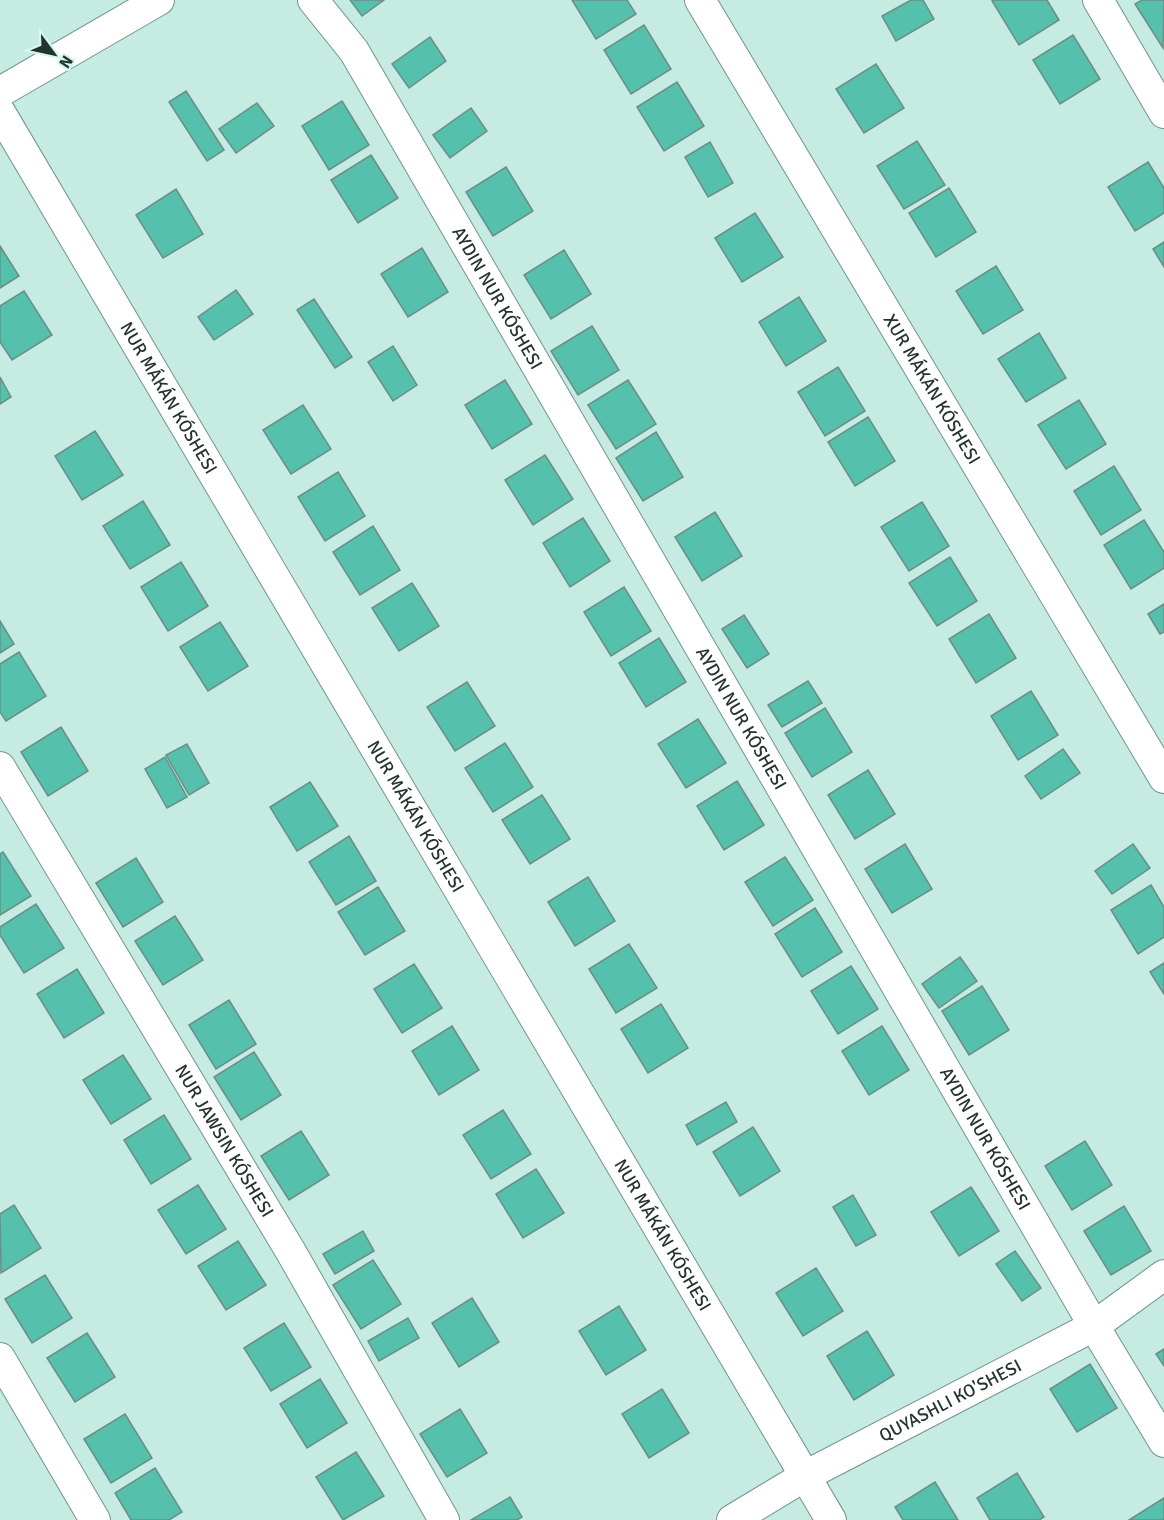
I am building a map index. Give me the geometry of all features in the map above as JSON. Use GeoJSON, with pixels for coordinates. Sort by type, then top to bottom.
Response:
{"type":"FeatureCollection","features":[{"type":"Feature","properties":{"kind":"street"},"geometry":{"type":"LineString","coordinates":[[0,92],[159,0]]}},
{"type":"Feature","properties":{"kind":"street"},"geometry":{"type":"LineString","coordinates":[[313,0],[354,51],[1094,1326],[1164,1442]]}},
{"type":"Feature","properties":{"kind":"street","name":"XUR MÁKÁN KÓSHESI"},"geometry":{"type":"LineString","coordinates":[[700,0],[1164,778]]}},
{"type":"Feature","properties":{"kind":"street"},"geometry":{"type":"LineString","coordinates":[[1098,0],[1164,113]]}},
{"type":"Feature","properties":{"kind":"street","name":"NUR MÁKÁN KÓSHESI"},"geometry":{"type":"LineString","coordinates":[[0,112],[831,1520]]}},
{"type":"Feature","properties":{"kind":"street"},"geometry":{"type":"LineString","coordinates":[[0,767],[285,1242],[444,1520]]}},
{"type":"Feature","properties":{"kind":"street","name":"QUYASHLI KO'SHESI"},"geometry":{"type":"LineString","coordinates":[[732,1520],[805,1476],[1094,1326],[1164,1275]]}},
{"type":"Feature","properties":{"kind":"street"},"geometry":{"type":"LineString","coordinates":[[0,1358],[95,1520]]}},
{"type":"Feature","properties":{"kind":"building"},"geometry":{"type":"Polygon","coordinates":[[[350,0],[384,0],[362,16],[350,0]]]}},
{"type":"Feature","properties":{"kind":"building"},"geometry":{"type":"Polygon","coordinates":[[[572,0],[627,0],[636,14],[596,39],[572,0]]]}},
{"type":"Feature","properties":{"kind":"building"},"geometry":{"type":"Polygon","coordinates":[[[911,0],[923,0],[934,19],[896,41],[882,16],[911,0]]]}},
{"type":"Feature","properties":{"kind":"building"},"geometry":{"type":"Polygon","coordinates":[[[1047,0],[1059,20],[1019,45],[992,1],[1047,0]]]}},
{"type":"Feature","properties":{"kind":"building"},"geometry":{"type":"Polygon","coordinates":[[[1142,0],[1164,0],[1163,48],[1135,4],[1142,0]]]}},
{"type":"Feature","properties":{"kind":"building"},"geometry":{"type":"Polygon","coordinates":[[[644,25],[671,69],[631,94],[604,50],[644,25]]]}},
{"type":"Feature","properties":{"kind":"building"},"geometry":{"type":"Polygon","coordinates":[[[1073,35],[1100,79],[1060,104],[1033,60],[1073,35]]]}},
{"type":"Feature","properties":{"kind":"building"},"geometry":{"type":"Polygon","coordinates":[[[430,37],[446,61],[409,88],[392,64],[430,37]]]}},
{"type":"Feature","properties":{"kind":"building"},"geometry":{"type":"Polygon","coordinates":[[[876,64],[904,108],[864,133],[836,89],[876,64]]]}},
{"type":"Feature","properties":{"kind":"building"},"geometry":{"type":"Polygon","coordinates":[[[677,82],[704,126],[664,151],[637,107],[677,82]]]}},
{"type":"Feature","properties":{"kind":"building"},"geometry":{"type":"Polygon","coordinates":[[[186,91],[224,150],[207,161],[169,102],[186,91]]]}},
{"type":"Feature","properties":{"kind":"building"},"geometry":{"type":"Polygon","coordinates":[[[342,101],[369,145],[329,170],[302,126],[342,101]]]}},
{"type":"Feature","properties":{"kind":"building"},"geometry":{"type":"Polygon","coordinates":[[[257,103],[274,126],[236,153],[219,129],[257,103]]]}},
{"type":"Feature","properties":{"kind":"building"},"geometry":{"type":"Polygon","coordinates":[[[471,108],[487,131],[450,158],[433,135],[471,108]]]}},
{"type":"Feature","properties":{"kind":"building"},"geometry":{"type":"Polygon","coordinates":[[[917,141],[945,185],[904,209],[877,166],[917,141]]]}},
{"type":"Feature","properties":{"kind":"building"},"geometry":{"type":"Polygon","coordinates":[[[710,142],[733,183],[708,197],[685,157],[710,142]]]}},
{"type":"Feature","properties":{"kind":"building"},"geometry":{"type":"Polygon","coordinates":[[[371,155],[398,198],[358,223],[331,180],[371,155]]]}},
{"type":"Feature","properties":{"kind":"building"},"geometry":{"type":"Polygon","coordinates":[[[1148,162],[1164,188],[1164,213],[1135,231],[1108,187],[1148,162]]]}},
{"type":"Feature","properties":{"kind":"building"},"geometry":{"type":"Polygon","coordinates":[[[506,167],[533,211],[493,236],[466,192],[506,167]]]}},
{"type":"Feature","properties":{"kind":"building"},"geometry":{"type":"Polygon","coordinates":[[[949,188],[976,232],[936,257],[909,213],[949,188]]]}},
{"type":"Feature","properties":{"kind":"building"},"geometry":{"type":"Polygon","coordinates":[[[176,189],[203,234],[163,258],[136,215],[176,189]]]}},
{"type":"Feature","properties":{"kind":"building"},"geometry":{"type":"Polygon","coordinates":[[[755,213],[783,257],[742,282],[715,238],[755,213]]]}},
{"type":"Feature","properties":{"kind":"building"},"geometry":{"type":"Polygon","coordinates":[[[1164,242],[1164,267],[1153,249],[1164,242]]]}},
{"type":"Feature","properties":{"kind":"building"},"geometry":{"type":"Polygon","coordinates":[[[0,246],[19,276],[0,288],[0,246]]]}},
{"type":"Feature","properties":{"kind":"building"},"geometry":{"type":"Polygon","coordinates":[[[422,248],[448,292],[408,317],[381,274],[422,248]]]}},
{"type":"Feature","properties":{"kind":"building"},"geometry":{"type":"Polygon","coordinates":[[[564,250],[591,294],[551,319],[524,275],[564,250]]]}},
{"type":"Feature","properties":{"kind":"building"},"geometry":{"type":"Polygon","coordinates":[[[996,266],[1023,310],[983,334],[956,291],[996,266]]]}},
{"type":"Feature","properties":{"kind":"building"},"geometry":{"type":"Polygon","coordinates":[[[236,290],[253,314],[214,340],[198,317],[236,290]]]}},
{"type":"Feature","properties":{"kind":"building"},"geometry":{"type":"Polygon","coordinates":[[[24,291],[52,335],[12,360],[0,342],[0,306],[24,291]]]}},
{"type":"Feature","properties":{"kind":"building"},"geometry":{"type":"Polygon","coordinates":[[[799,297],[826,341],[786,366],[759,322],[799,297]]]}},
{"type":"Feature","properties":{"kind":"building"},"geometry":{"type":"Polygon","coordinates":[[[314,299],[352,357],[335,368],[297,310],[314,299]]]}},
{"type":"Feature","properties":{"kind":"building"},"geometry":{"type":"Polygon","coordinates":[[[592,326],[619,370],[578,395],[551,351],[592,326]]]}},
{"type":"Feature","properties":{"kind":"building"},"geometry":{"type":"Polygon","coordinates":[[[1039,333],[1066,378],[1026,402],[998,359],[1039,333]]]}},
{"type":"Feature","properties":{"kind":"building"},"geometry":{"type":"Polygon","coordinates":[[[393,346],[417,385],[393,401],[368,362],[393,346]]]}},
{"type":"Feature","properties":{"kind":"building"},"geometry":{"type":"Polygon","coordinates":[[[838,367],[865,411],[825,436],[798,392],[838,367]]]}},
{"type":"Feature","properties":{"kind":"building"},"geometry":{"type":"Polygon","coordinates":[[[0,377],[11,397],[0,404],[0,377]]]}},
{"type":"Feature","properties":{"kind":"building"},"geometry":{"type":"Polygon","coordinates":[[[505,380],[532,424],[492,449],[465,405],[505,380]]]}},
{"type":"Feature","properties":{"kind":"building"},"geometry":{"type":"Polygon","coordinates":[[[628,380],[656,424],[616,449],[588,405],[628,380]]]}},
{"type":"Feature","properties":{"kind":"building"},"geometry":{"type":"Polygon","coordinates":[[[1079,400],[1106,444],[1066,469],[1038,425],[1079,400]]]}},
{"type":"Feature","properties":{"kind":"building"},"geometry":{"type":"Polygon","coordinates":[[[303,405],[331,449],[291,474],[263,430],[303,405]]]}},
{"type":"Feature","properties":{"kind":"building"},"geometry":{"type":"Polygon","coordinates":[[[868,417],[895,461],[855,486],[828,442],[868,417]]]}},
{"type":"Feature","properties":{"kind":"building"},"geometry":{"type":"Polygon","coordinates":[[[95,431],[123,475],[82,500],[55,456],[95,431]]]}},
{"type":"Feature","properties":{"kind":"building"},"geometry":{"type":"Polygon","coordinates":[[[656,432],[683,477],[643,501],[616,458],[656,432]]]}},
{"type":"Feature","properties":{"kind":"building"},"geometry":{"type":"Polygon","coordinates":[[[545,455],[573,499],[533,525],[505,480],[545,455]]]}},
{"type":"Feature","properties":{"kind":"building"},"geometry":{"type":"Polygon","coordinates":[[[1114,466],[1141,510],[1101,535],[1074,491],[1114,466]]]}},
{"type":"Feature","properties":{"kind":"building"},"geometry":{"type":"Polygon","coordinates":[[[338,472],[365,516],[325,541],[298,497],[338,472]]]}},
{"type":"Feature","properties":{"kind":"building"},"geometry":{"type":"Polygon","coordinates":[[[143,501],[170,545],[130,569],[103,526],[143,501]]]}},
{"type":"Feature","properties":{"kind":"building"},"geometry":{"type":"Polygon","coordinates":[[[922,502],[949,546],[909,571],[881,527],[922,502]]]}},
{"type":"Feature","properties":{"kind":"building"},"geometry":{"type":"Polygon","coordinates":[[[715,512],[742,556],[702,581],[675,537],[715,512]]]}},
{"type":"Feature","properties":{"kind":"building"},"geometry":{"type":"Polygon","coordinates":[[[583,518],[610,561],[570,587],[543,543],[583,518]]]}},
{"type":"Feature","properties":{"kind":"building"},"geometry":{"type":"Polygon","coordinates":[[[1144,520],[1164,552],[1164,568],[1131,589],[1104,545],[1144,520]]]}},
{"type":"Feature","properties":{"kind":"building"},"geometry":{"type":"Polygon","coordinates":[[[373,526],[400,570],[360,595],[333,552],[373,526]]]}},
{"type":"Feature","properties":{"kind":"building"},"geometry":{"type":"Polygon","coordinates":[[[950,557],[977,601],[937,626],[909,583],[950,557]]]}},
{"type":"Feature","properties":{"kind":"building"},"geometry":{"type":"Polygon","coordinates":[[[181,562],[208,606],[168,631],[141,587],[181,562]]]}},
{"type":"Feature","properties":{"kind":"building"},"geometry":{"type":"Polygon","coordinates":[[[412,583],[439,626],[399,651],[372,608],[412,583]]]}},
{"type":"Feature","properties":{"kind":"building"},"geometry":{"type":"Polygon","coordinates":[[[624,587],[651,631],[611,656],[584,612],[624,587]]]}},
{"type":"Feature","properties":{"kind":"building"},"geometry":{"type":"Polygon","coordinates":[[[1164,604],[1164,632],[1160,634],[1148,614],[1164,604]]]}},
{"type":"Feature","properties":{"kind":"building"},"geometry":{"type":"Polygon","coordinates":[[[989,614],[1016,658],[976,683],[949,639],[989,614]]]}},
{"type":"Feature","properties":{"kind":"building"},"geometry":{"type":"Polygon","coordinates":[[[744,615],[769,654],[747,668],[722,629],[744,615]]]}},
{"type":"Feature","properties":{"kind":"building"},"geometry":{"type":"Polygon","coordinates":[[[0,621],[14,644],[0,653],[0,621]]]}},
{"type":"Feature","properties":{"kind":"building"},"geometry":{"type":"Polygon","coordinates":[[[220,622],[248,666],[208,691],[180,647],[220,622]]]}},
{"type":"Feature","properties":{"kind":"building"},"geometry":{"type":"Polygon","coordinates":[[[659,638],[686,682],[646,707],[619,663],[659,638]]]}},
{"type":"Feature","properties":{"kind":"building"},"geometry":{"type":"Polygon","coordinates":[[[19,652],[46,696],[6,721],[0,712],[0,664],[19,652]]]}},
{"type":"Feature","properties":{"kind":"building"},"geometry":{"type":"Polygon","coordinates":[[[808,681],[822,703],[782,727],[768,705],[808,681]]]}},
{"type":"Feature","properties":{"kind":"building"},"geometry":{"type":"Polygon","coordinates":[[[467,682],[495,726],[455,751],[427,707],[467,682]]]}},
{"type":"Feature","properties":{"kind":"building"},"geometry":{"type":"Polygon","coordinates":[[[1031,691],[1058,735],[1018,760],[991,716],[1031,691]]]}},
{"type":"Feature","properties":{"kind":"building"},"geometry":{"type":"Polygon","coordinates":[[[825,708],[852,752],[812,777],[785,733],[825,708]]]}},
{"type":"Feature","properties":{"kind":"building"},"geometry":{"type":"Polygon","coordinates":[[[698,719],[726,763],[686,788],[658,744],[698,719]]]}},
{"type":"Feature","properties":{"kind":"building"},"geometry":{"type":"Polygon","coordinates":[[[61,727],[88,771],[48,796],[21,752],[61,727]]]}},
{"type":"Feature","properties":{"kind":"building"},"geometry":{"type":"Polygon","coordinates":[[[505,743],[533,787],[493,812],[465,768],[505,743]]]}},
{"type":"Feature","properties":{"kind":"building"},"geometry":{"type":"Polygon","coordinates":[[[187,744],[209,783],[189,795],[166,755],[187,744]]]}},
{"type":"Feature","properties":{"kind":"building"},"geometry":{"type":"Polygon","coordinates":[[[1063,749],[1080,773],[1041,799],[1025,776],[1063,749]]]}},
{"type":"Feature","properties":{"kind":"building"},"geometry":{"type":"Polygon","coordinates":[[[165,757],[187,797],[167,808],[145,769],[165,757]]]}},
{"type":"Feature","properties":{"kind":"building"},"geometry":{"type":"Polygon","coordinates":[[[868,770],[895,814],[855,839],[828,795],[868,770]]]}},
{"type":"Feature","properties":{"kind":"building"},"geometry":{"type":"Polygon","coordinates":[[[737,781],[764,825],[724,850],[697,806],[737,781]]]}},
{"type":"Feature","properties":{"kind":"building"},"geometry":{"type":"Polygon","coordinates":[[[310,782],[338,826],[297,851],[270,807],[310,782]]]}},
{"type":"Feature","properties":{"kind":"building"},"geometry":{"type":"Polygon","coordinates":[[[542,795],[570,839],[530,864],[502,820],[542,795]]]}},
{"type":"Feature","properties":{"kind":"building"},"geometry":{"type":"Polygon","coordinates":[[[349,836],[376,881],[336,905],[309,862],[349,836]]]}},
{"type":"Feature","properties":{"kind":"building"},"geometry":{"type":"Polygon","coordinates":[[[905,844],[932,889],[892,913],[865,869],[905,844]]]}},
{"type":"Feature","properties":{"kind":"building"},"geometry":{"type":"Polygon","coordinates":[[[1133,844],[1150,868],[1112,894],[1095,871],[1133,844]]]}},
{"type":"Feature","properties":{"kind":"building"},"geometry":{"type":"Polygon","coordinates":[[[3,852],[31,896],[0,915],[0,854],[3,852]]]}},
{"type":"Feature","properties":{"kind":"building"},"geometry":{"type":"Polygon","coordinates":[[[785,857],[813,900],[773,926],[745,882],[785,857]]]}},
{"type":"Feature","properties":{"kind":"building"},"geometry":{"type":"Polygon","coordinates":[[[136,858],[163,902],[123,927],[96,883],[136,858]]]}},
{"type":"Feature","properties":{"kind":"building"},"geometry":{"type":"Polygon","coordinates":[[[588,877],[615,921],[575,946],[548,902],[588,877]]]}},
{"type":"Feature","properties":{"kind":"building"},"geometry":{"type":"Polygon","coordinates":[[[1151,885],[1164,907],[1164,937],[1138,954],[1111,910],[1151,885]]]}},
{"type":"Feature","properties":{"kind":"building"},"geometry":{"type":"Polygon","coordinates":[[[378,887],[405,931],[365,955],[338,912],[378,887]]]}},
{"type":"Feature","properties":{"kind":"building"},"geometry":{"type":"Polygon","coordinates":[[[36,904],[64,948],[24,973],[0,935],[0,927],[36,904]]]}},
{"type":"Feature","properties":{"kind":"building"},"geometry":{"type":"Polygon","coordinates":[[[815,908],[842,952],[802,977],[775,934],[815,908]]]}},
{"type":"Feature","properties":{"kind":"building"},"geometry":{"type":"Polygon","coordinates":[[[175,916],[203,960],[163,985],[135,941],[175,916]]]}},
{"type":"Feature","properties":{"kind":"building"},"geometry":{"type":"Polygon","coordinates":[[[629,944],[657,988],[616,1013],[589,969],[629,944]]]}},
{"type":"Feature","properties":{"kind":"building"},"geometry":{"type":"Polygon","coordinates":[[[960,957],[977,981],[939,1008],[922,984],[960,957]]]}},
{"type":"Feature","properties":{"kind":"building"},"geometry":{"type":"Polygon","coordinates":[[[1164,963],[1164,994],[1150,972],[1164,963]]]}},
{"type":"Feature","properties":{"kind":"building"},"geometry":{"type":"Polygon","coordinates":[[[414,964],[442,1008],[402,1033],[374,989],[414,964]]]}},
{"type":"Feature","properties":{"kind":"building"},"geometry":{"type":"Polygon","coordinates":[[[851,966],[878,1009],[838,1034],[811,991],[851,966]]]}},
{"type":"Feature","properties":{"kind":"building"},"geometry":{"type":"Polygon","coordinates":[[[77,969],[104,1013],[64,1038],[37,994],[77,969]]]}},
{"type":"Feature","properties":{"kind":"building"},"geometry":{"type":"Polygon","coordinates":[[[982,986],[1009,1030],[969,1055],[942,1011],[982,986]]]}},
{"type":"Feature","properties":{"kind":"building"},"geometry":{"type":"Polygon","coordinates":[[[229,1000],[256,1044],[216,1069],[189,1025],[229,1000]]]}},
{"type":"Feature","properties":{"kind":"building"},"geometry":{"type":"Polygon","coordinates":[[[661,1004],[688,1048],[648,1073],[621,1029],[661,1004]]]}},
{"type":"Feature","properties":{"kind":"building"},"geometry":{"type":"Polygon","coordinates":[[[452,1026],[479,1070],[439,1095],[412,1051],[452,1026]]]}},
{"type":"Feature","properties":{"kind":"building"},"geometry":{"type":"Polygon","coordinates":[[[882,1026],[909,1070],[869,1095],[842,1051],[882,1026]]]}},
{"type":"Feature","properties":{"kind":"building"},"geometry":{"type":"Polygon","coordinates":[[[254,1052],[281,1095],[241,1120],[214,1077],[254,1052]]]}},
{"type":"Feature","properties":{"kind":"building"},"geometry":{"type":"Polygon","coordinates":[[[123,1055],[151,1099],[111,1124],[83,1080],[123,1055]]]}},
{"type":"Feature","properties":{"kind":"building"},"geometry":{"type":"Polygon","coordinates":[[[726,1102],[737,1122],[697,1145],[686,1125],[726,1102]]]}},
{"type":"Feature","properties":{"kind":"building"},"geometry":{"type":"Polygon","coordinates":[[[503,1110],[531,1154],[491,1179],[463,1135],[503,1110]]]}},
{"type":"Feature","properties":{"kind":"building"},"geometry":{"type":"Polygon","coordinates":[[[164,1115],[191,1159],[151,1184],[124,1140],[164,1115]]]}},
{"type":"Feature","properties":{"kind":"building"},"geometry":{"type":"Polygon","coordinates":[[[753,1127],[780,1171],[740,1196],[713,1152],[753,1127]]]}},
{"type":"Feature","properties":{"kind":"building"},"geometry":{"type":"Polygon","coordinates":[[[301,1131],[329,1175],[289,1200],[261,1156],[301,1131]]]}},
{"type":"Feature","properties":{"kind":"building"},"geometry":{"type":"Polygon","coordinates":[[[1085,1141],[1112,1185],[1072,1210],[1045,1166],[1085,1141]]]}},
{"type":"Feature","properties":{"kind":"building"},"geometry":{"type":"Polygon","coordinates":[[[536,1169],[564,1213],[523,1238],[496,1194],[536,1169]]]}},
{"type":"Feature","properties":{"kind":"building"},"geometry":{"type":"Polygon","coordinates":[[[198,1185],[226,1229],[186,1254],[158,1210],[198,1185]]]}},
{"type":"Feature","properties":{"kind":"building"},"geometry":{"type":"Polygon","coordinates":[[[971,1187],[999,1231],[959,1256],[931,1212],[971,1187]]]}},
{"type":"Feature","properties":{"kind":"building"},"geometry":{"type":"Polygon","coordinates":[[[853,1195],[876,1235],[856,1246],[833,1207],[853,1195]]]}},
{"type":"Feature","properties":{"kind":"building"},"geometry":{"type":"Polygon","coordinates":[[[14,1205],[41,1248],[1,1273],[0,1214],[14,1205]]]}},
{"type":"Feature","properties":{"kind":"building"},"geometry":{"type":"Polygon","coordinates":[[[1124,1206],[1151,1251],[1111,1275],[1084,1231],[1124,1206]]]}},
{"type":"Feature","properties":{"kind":"building"},"geometry":{"type":"Polygon","coordinates":[[[363,1231],[374,1251],[335,1274],[323,1254],[363,1231]]]}},
{"type":"Feature","properties":{"kind":"building"},"geometry":{"type":"Polygon","coordinates":[[[238,1241],[266,1285],[226,1310],[198,1266],[238,1241]]]}},
{"type":"Feature","properties":{"kind":"building"},"geometry":{"type":"Polygon","coordinates":[[[1015,1251],[1041,1288],[1022,1301],[996,1264],[1015,1251]]]}},
{"type":"Feature","properties":{"kind":"building"},"geometry":{"type":"Polygon","coordinates":[[[373,1260],[401,1304],[361,1329],[333,1285],[373,1260]]]}},
{"type":"Feature","properties":{"kind":"building"},"geometry":{"type":"Polygon","coordinates":[[[816,1268],[843,1311],[803,1336],[776,1293],[816,1268]]]}},
{"type":"Feature","properties":{"kind":"building"},"geometry":{"type":"Polygon","coordinates":[[[45,1275],[72,1318],[32,1343],[5,1299],[45,1275]]]}},
{"type":"Feature","properties":{"kind":"building"},"geometry":{"type":"Polygon","coordinates":[[[472,1298],[499,1342],[459,1367],[432,1323],[472,1298]]]}},
{"type":"Feature","properties":{"kind":"building"},"geometry":{"type":"Polygon","coordinates":[[[619,1306],[646,1350],[606,1375],[579,1331],[619,1306]]]}},
{"type":"Feature","properties":{"kind":"building"},"geometry":{"type":"Polygon","coordinates":[[[408,1318],[419,1338],[379,1361],[368,1341],[408,1318]]]}},
{"type":"Feature","properties":{"kind":"building"},"geometry":{"type":"Polygon","coordinates":[[[284,1323],[311,1367],[271,1391],[244,1348],[284,1323]]]}},
{"type":"Feature","properties":{"kind":"building"},"geometry":{"type":"Polygon","coordinates":[[[867,1331],[894,1375],[854,1400],[827,1356],[867,1331]]]}},
{"type":"Feature","properties":{"kind":"building"},"geometry":{"type":"Polygon","coordinates":[[[87,1333],[115,1377],[75,1402],[47,1358],[87,1333]]]}},
{"type":"Feature","properties":{"kind":"building"},"geometry":{"type":"Polygon","coordinates":[[[1164,1349],[1164,1366],[1156,1354],[1164,1349]]]}},
{"type":"Feature","properties":{"kind":"building"},"geometry":{"type":"Polygon","coordinates":[[[1090,1364],[1117,1408],[1077,1432],[1050,1389],[1090,1364]]]}},
{"type":"Feature","properties":{"kind":"building"},"geometry":{"type":"Polygon","coordinates":[[[320,1379],[347,1423],[307,1448],[280,1404],[320,1379]]]}},
{"type":"Feature","properties":{"kind":"building"},"geometry":{"type":"Polygon","coordinates":[[[662,1389],[689,1433],[649,1458],[622,1414],[662,1389]]]}},
{"type":"Feature","properties":{"kind":"building"},"geometry":{"type":"Polygon","coordinates":[[[460,1409],[487,1453],[447,1477],[420,1434],[460,1409]]]}},
{"type":"Feature","properties":{"kind":"building"},"geometry":{"type":"Polygon","coordinates":[[[125,1414],[152,1458],[111,1483],[84,1439],[125,1414]]]}},
{"type":"Feature","properties":{"kind":"building"},"geometry":{"type":"Polygon","coordinates":[[[356,1452],[384,1496],[343,1520],[316,1477],[356,1452]]]}},
{"type":"Feature","properties":{"kind":"building"},"geometry":{"type":"Polygon","coordinates":[[[155,1468],[182,1512],[169,1520],[131,1520],[115,1493],[155,1468]]]}},
{"type":"Feature","properties":{"kind":"building"},"geometry":{"type":"Polygon","coordinates":[[[1017,1473],[1044,1517],[1039,1520],[990,1520],[977,1498],[1017,1473]]]}},
{"type":"Feature","properties":{"kind":"building"},"geometry":{"type":"Polygon","coordinates":[[[935,1482],[958,1520],[903,1520],[895,1507],[935,1482]]]}},
{"type":"Feature","properties":{"kind":"building"},"geometry":{"type":"Polygon","coordinates":[[[510,1497],[522,1517],[517,1520],[471,1520],[510,1497]]]}},
{"type":"Feature","properties":{"kind":"building"},"geometry":{"type":"Polygon","coordinates":[[[1164,1498],[1164,1520],[1129,1520],[1164,1498]]]}}]}
